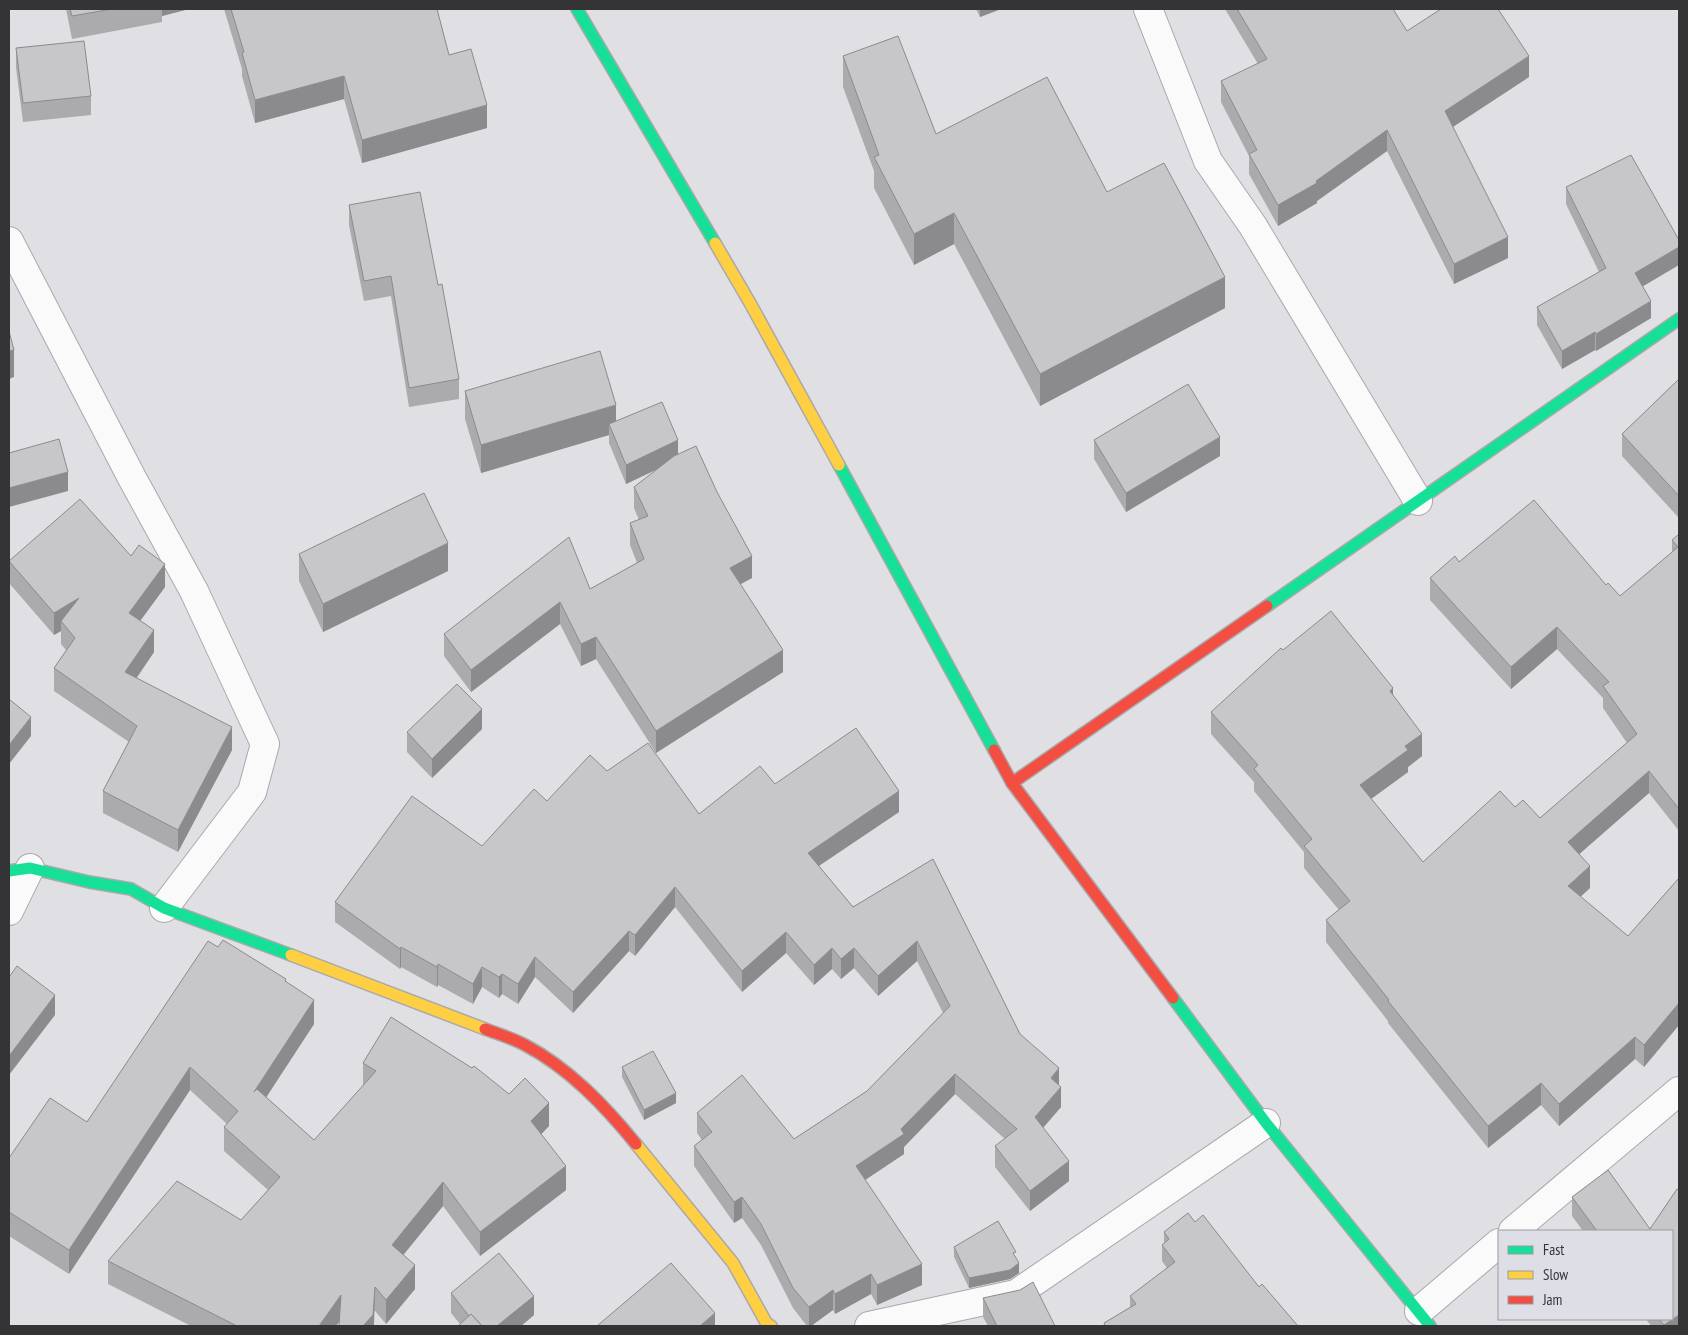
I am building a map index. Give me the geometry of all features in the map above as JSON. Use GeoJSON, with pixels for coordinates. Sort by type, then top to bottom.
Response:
{"type":"FeatureCollection","features":[{"type":"Feature","properties":{"kind":"street"},"geometry":{"type":"LineString","coordinates":[[577,9],[750,304],[1012,783],[1266,1123],[1424,1319],[1498,1244]]}},
{"type":"Feature","properties":{"kind":"street"},"geometry":{"type":"LineString","coordinates":[[1148,9],[1208,162],[1254,226],[1418,501]]}},
{"type":"Feature","properties":{"kind":"street"},"geometry":{"type":"LineString","coordinates":[[9,241],[132,478],[194,591],[265,744],[252,792],[164,908]]}},
{"type":"Feature","properties":{"kind":"street"},"geometry":{"type":"LineString","coordinates":[[1012,783],[1679,319]]}},
{"type":"Feature","properties":{"kind":"street"},"geometry":{"type":"LineString","coordinates":[[9,911],[20,869],[131,890],[164,908],[488,1029],[525,1045],[569,1073],[617,1120],[727,1256],[771,1326]]}},
{"type":"Feature","properties":{"kind":"street"},"geometry":{"type":"LineString","coordinates":[[1514,1230],[1679,1091]]}},
{"type":"Feature","properties":{"kind":"street"},"geometry":{"type":"LineString","coordinates":[[869,1326],[1016,1294],[1266,1123]]}},
{"type":"Feature","properties":{"kind":"building"},"geometry":{"type":"Polygon","coordinates":[[[70,9],[112,9],[72,16],[70,9]]]}},
{"type":"Feature","properties":{"kind":"building"},"geometry":{"type":"Polygon","coordinates":[[[231,9],[437,9],[449,55],[471,49],[487,105],[362,140],[344,76],[255,100],[242,53],[244,52],[231,9]]]}},
{"type":"Feature","properties":{"kind":"building"},"geometry":{"type":"Polygon","coordinates":[[[1237,9],[1393,9],[1407,31],[1441,9],[1498,9],[1529,56],[1445,111],[1508,237],[1454,264],[1387,130],[1316,181],[1317,183],[1278,205],[1249,154],[1257,150],[1221,81],[1267,59],[1237,9]]]}},
{"type":"Feature","properties":{"kind":"building"},"geometry":{"type":"Polygon","coordinates":[[[898,36],[936,134],[1047,77],[1107,192],[1164,163],[1225,277],[1040,374],[954,213],[914,234],[874,157],[879,155],[843,56],[898,36]]]}},
{"type":"Feature","properties":{"kind":"building"},"geometry":{"type":"Polygon","coordinates":[[[84,41],[91,96],[23,103],[16,48],[84,41]]]}},
{"type":"Feature","properties":{"kind":"building"},"geometry":{"type":"Polygon","coordinates":[[[1631,155],[1679,240],[1679,247],[1635,273],[1651,301],[1596,334],[1595,332],[1562,351],[1537,307],[1606,268],[1566,187],[1631,155]]]}},
{"type":"Feature","properties":{"kind":"building"},"geometry":{"type":"Polygon","coordinates":[[[420,192],[438,285],[442,284],[459,379],[409,388],[391,276],[364,281],[349,205],[420,192]]]}},
{"type":"Feature","properties":{"kind":"building"},"geometry":{"type":"Polygon","coordinates":[[[9,331],[14,350],[9,351],[9,331]]]}},
{"type":"Feature","properties":{"kind":"building"},"geometry":{"type":"Polygon","coordinates":[[[600,351],[616,405],[481,445],[465,391],[600,351]]]}},
{"type":"Feature","properties":{"kind":"building"},"geometry":{"type":"Polygon","coordinates":[[[1679,379],[1679,496],[1622,434],[1679,379]]]}},
{"type":"Feature","properties":{"kind":"building"},"geometry":{"type":"Polygon","coordinates":[[[1188,384],[1220,437],[1126,493],[1094,440],[1188,384]]]}},
{"type":"Feature","properties":{"kind":"building"},"geometry":{"type":"Polygon","coordinates":[[[662,402],[678,440],[626,465],[609,424],[662,402]]]}},
{"type":"Feature","properties":{"kind":"building"},"geometry":{"type":"Polygon","coordinates":[[[59,439],[68,472],[9,488],[9,453],[59,439]]]}},
{"type":"Feature","properties":{"kind":"building"},"geometry":{"type":"Polygon","coordinates":[[[696,446],[717,492],[752,556],[730,568],[783,650],[656,731],[596,637],[581,644],[560,602],[471,670],[444,634],[569,537],[590,589],[644,559],[630,523],[648,516],[634,487],[674,456],[696,446]]]}},
{"type":"Feature","properties":{"kind":"building"},"geometry":{"type":"Polygon","coordinates":[[[424,493],[448,543],[323,604],[299,554],[424,493]]]}},
{"type":"Feature","properties":{"kind":"building"},"geometry":{"type":"Polygon","coordinates":[[[80,499],[131,556],[139,545],[165,564],[129,613],[154,630],[125,672],[232,727],[178,830],[103,791],[137,726],[54,668],[75,638],[61,621],[79,598],[54,613],[9,561],[80,499]]]}},
{"type":"Feature","properties":{"kind":"building"},"geometry":{"type":"Polygon","coordinates":[[[1534,500],[1606,585],[1608,583],[1620,596],[1678,547],[1672,540],[1679,534],[1679,809],[1649,771],[1568,842],[1590,866],[1568,886],[1628,936],[1679,878],[1679,1003],[1644,1045],[1635,1037],[1559,1104],[1541,1083],[1488,1126],[1326,920],[1350,901],[1304,846],[1312,839],[1254,769],[1258,765],[1211,712],[1281,648],[1283,650],[1331,611],[1393,688],[1390,691],[1422,734],[1405,746],[1408,750],[1360,785],[1423,862],[1500,791],[1515,807],[1523,800],[1540,818],[1637,734],[1603,686],[1609,682],[1557,627],[1511,667],[1430,578],[1455,556],[1459,562],[1534,500]]]}},
{"type":"Feature","properties":{"kind":"building"},"geometry":{"type":"Polygon","coordinates":[[[457,684],[482,709],[432,759],[407,732],[457,684]]]}},
{"type":"Feature","properties":{"kind":"building"},"geometry":{"type":"Polygon","coordinates":[[[9,699],[31,717],[9,745],[9,699]]]}},
{"type":"Feature","properties":{"kind":"building"},"geometry":{"type":"Polygon","coordinates":[[[856,728],[899,791],[808,853],[853,907],[933,859],[1020,1034],[1059,1068],[1051,1078],[1061,1087],[1035,1117],[1069,1161],[1030,1191],[995,1146],[1017,1129],[955,1074],[901,1129],[904,1134],[856,1166],[922,1264],[877,1285],[871,1274],[835,1294],[833,1290],[809,1307],[793,1288],[761,1224],[742,1197],[734,1202],[694,1146],[712,1132],[697,1113],[742,1075],[794,1139],[867,1091],[950,1006],[917,941],[878,976],[854,948],[841,959],[832,948],[814,965],[786,932],[742,971],[675,887],[635,935],[629,931],[573,992],[535,957],[518,984],[502,974],[499,977],[482,967],[473,984],[438,964],[437,967],[401,947],[400,949],[335,902],[412,796],[482,846],[534,789],[547,801],[590,755],[607,771],[648,743],[699,814],[760,766],[775,784],[856,728]]]}},
{"type":"Feature","properties":{"kind":"building"},"geometry":{"type":"Polygon","coordinates":[[[223,940],[286,979],[285,981],[314,1000],[254,1092],[257,1089],[314,1140],[376,1071],[363,1063],[391,1017],[472,1068],[474,1066],[509,1094],[525,1078],[549,1103],[531,1121],[566,1166],[480,1232],[443,1182],[392,1245],[415,1265],[386,1300],[375,1287],[373,1315],[363,1326],[339,1326],[341,1295],[319,1326],[237,1326],[108,1261],[177,1181],[241,1220],[280,1177],[224,1127],[238,1111],[190,1067],[69,1250],[9,1212],[9,1158],[50,1098],[87,1122],[208,941],[218,947],[223,940]]]}},
{"type":"Feature","properties":{"kind":"building"},"geometry":{"type":"Polygon","coordinates":[[[17,966],[55,995],[9,1056],[9,977],[17,966]]]}},
{"type":"Feature","properties":{"kind":"building"},"geometry":{"type":"Polygon","coordinates":[[[653,1051],[676,1093],[644,1110],[622,1067],[653,1051]]]}},
{"type":"Feature","properties":{"kind":"building"},"geometry":{"type":"Polygon","coordinates":[[[1608,1170],[1650,1229],[1677,1189],[1679,1190],[1679,1315],[1673,1319],[1673,1230],[1596,1230],[1572,1197],[1608,1170]]]}},
{"type":"Feature","properties":{"kind":"building"},"geometry":{"type":"Polygon","coordinates":[[[1188,1213],[1195,1222],[1203,1215],[1259,1287],[1262,1284],[1298,1326],[1105,1326],[1104,1323],[1136,1304],[1130,1296],[1175,1262],[1162,1245],[1169,1239],[1164,1232],[1188,1213]]]}},
{"type":"Feature","properties":{"kind":"building"},"geometry":{"type":"Polygon","coordinates":[[[998,1221],[1016,1252],[1013,1253],[1019,1263],[1010,1270],[969,1278],[954,1247],[998,1221]]]}},
{"type":"Feature","properties":{"kind":"building"},"geometry":{"type":"Polygon","coordinates":[[[499,1253],[534,1296],[497,1326],[482,1326],[471,1314],[469,1316],[451,1293],[499,1253]]]}},
{"type":"Feature","properties":{"kind":"building"},"geometry":{"type":"Polygon","coordinates":[[[671,1263],[715,1313],[700,1326],[597,1326],[671,1263]]]}},
{"type":"Feature","properties":{"kind":"building"},"geometry":{"type":"Polygon","coordinates":[[[1033,1282],[1055,1326],[997,1326],[983,1298],[1020,1290],[1033,1282]]]}},
{"type":"Feature","properties":{"kind":"building"},"geometry":{"type":"Polygon","coordinates":[[[471,1314],[482,1326],[458,1326],[471,1314]]]}},
{"type":"Feature","properties":{"kind":"building"},"geometry":{"type":"Polygon","coordinates":[[[1660,1320],[1672,1320],[1664,1325],[1660,1320]]]}},
{"type":"Feature","properties":{"kind":"traffic: fast"},"geometry":{"type":"LineString","coordinates":[[577,9],[715,243]]}},
{"type":"Feature","properties":{"kind":"traffic: fast"},"geometry":{"type":"LineString","coordinates":[[1267,606],[1679,319]]}},
{"type":"Feature","properties":{"kind":"traffic: fast"},"geometry":{"type":"LineString","coordinates":[[839,465],[994,750]]}},
{"type":"Feature","properties":{"kind":"traffic: fast"},"geometry":{"type":"LineString","coordinates":[[9,871],[30,868],[89,882],[131,889],[164,908],[291,955]]}},
{"type":"Feature","properties":{"kind":"traffic: fast"},"geometry":{"type":"LineString","coordinates":[[1173,998],[1266,1123],[1430,1326]]}},
{"type":"Feature","properties":{"kind":"traffic: slow"},"geometry":{"type":"LineString","coordinates":[[715,243],[839,465]]}},
{"type":"Feature","properties":{"kind":"traffic: slow"},"geometry":{"type":"LineString","coordinates":[[291,955],[485,1029]]}},
{"type":"Feature","properties":{"kind":"traffic: slow"},"geometry":{"type":"LineString","coordinates":[[636,1144],[733,1263],[767,1324],[771,1326]]}},
{"type":"Feature","properties":{"kind":"traffic: jam"},"geometry":{"type":"LineString","coordinates":[[1012,783],[1267,606]]}},
{"type":"Feature","properties":{"kind":"traffic: jam"},"geometry":{"type":"LineString","coordinates":[[994,750],[1012,783],[1173,998]]}},
{"type":"Feature","properties":{"kind":"traffic: jam"},"geometry":{"type":"LineString","coordinates":[[485,1029],[510,1038],[541,1054],[557,1065],[599,1102],[636,1144]]}}]}
